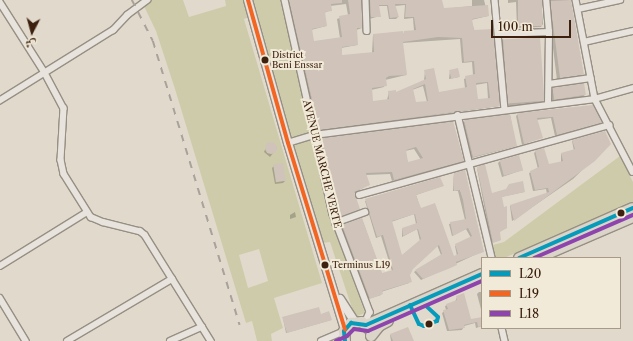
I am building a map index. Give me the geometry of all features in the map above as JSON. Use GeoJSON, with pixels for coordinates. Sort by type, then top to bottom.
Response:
{"type":"FeatureCollection","features":[{"type":"Feature","properties":{"kind":"highway"},"geometry":{"type":"LineString","coordinates":[[521,257],[633,208]]}},
{"type":"Feature","properties":{"kind":"highway"},"geometry":{"type":"LineString","coordinates":[[540,257],[633,217]]}},
{"type":"Feature","properties":{"kind":"highway"},"geometry":{"type":"LineString","coordinates":[[424,303],[481,274]]}},
{"type":"Feature","properties":{"kind":"highway"},"geometry":{"type":"LineString","coordinates":[[344,336],[362,323],[411,308],[481,282]]}},
{"type":"Feature","properties":{"kind":"highway"},"geometry":{"type":"LineString","coordinates":[[362,323],[370,339],[381,324],[411,308]]}},
{"type":"Feature","properties":{"kind":"street"},"geometry":{"type":"LineString","coordinates":[[0,101],[114,30],[128,15],[148,0]]}},
{"type":"Feature","properties":{"kind":"street"},"geometry":{"type":"LineString","coordinates":[[248,0],[288,143],[336,293],[344,336],[321,341]]}},
{"type":"Feature","properties":{"kind":"street","name":"AVENUE MARCHE VERTE"},"geometry":{"type":"LineString","coordinates":[[285,0],[314,135],[335,223],[370,312],[362,323]]}},
{"type":"Feature","properties":{"kind":"street"},"geometry":{"type":"LineString","coordinates":[[366,0],[367,31]]}},
{"type":"Feature","properties":{"kind":"street"},"geometry":{"type":"LineString","coordinates":[[495,0],[505,109]]}},
{"type":"Feature","properties":{"kind":"street"},"geometry":{"type":"LineString","coordinates":[[546,0],[549,32],[546,61],[549,84],[548,104]]}},
{"type":"Feature","properties":{"kind":"street"},"geometry":{"type":"LineString","coordinates":[[576,0],[595,98],[633,172]]}},
{"type":"Feature","properties":{"kind":"street"},"geometry":{"type":"LineString","coordinates":[[578,9],[620,0]]}},
{"type":"Feature","properties":{"kind":"street"},"geometry":{"type":"LineString","coordinates":[[0,2],[64,108],[62,166],[87,212],[103,222],[140,230],[211,341]]}},
{"type":"Feature","properties":{"kind":"street"},"geometry":{"type":"LineString","coordinates":[[584,42],[633,31]]}},
{"type":"Feature","properties":{"kind":"street"},"geometry":{"type":"LineString","coordinates":[[499,34],[549,32]]}},
{"type":"Feature","properties":{"kind":"street"},"geometry":{"type":"LineString","coordinates":[[549,84],[591,78]]}},
{"type":"Feature","properties":{"kind":"street"},"geometry":{"type":"LineString","coordinates":[[288,143],[314,135],[595,98],[633,88]]}},
{"type":"Feature","properties":{"kind":"street"},"geometry":{"type":"LineString","coordinates":[[458,115],[492,257]]}},
{"type":"Feature","properties":{"kind":"street"},"geometry":{"type":"LineString","coordinates":[[359,196],[609,125]]}},
{"type":"Feature","properties":{"kind":"street"},"geometry":{"type":"LineString","coordinates":[[0,266],[87,212]]}},
{"type":"Feature","properties":{"kind":"street"},"geometry":{"type":"LineString","coordinates":[[335,223],[365,212]]}},
{"type":"Feature","properties":{"kind":"street"},"geometry":{"type":"LineString","coordinates":[[68,341],[172,279]]}},
{"type":"Feature","properties":{"kind":"street"},"geometry":{"type":"LineString","coordinates":[[336,293],[362,323]]}},
{"type":"Feature","properties":{"kind":"street"},"geometry":{"type":"LineString","coordinates":[[0,298],[26,341]]}},
{"type":"Feature","properties":{"kind":"street"},"geometry":{"type":"LineString","coordinates":[[170,341],[202,327]]}},
{"type":"Feature","properties":{"kind":"street"},"geometry":{"type":"LineString","coordinates":[[502,329],[505,341]]}},
{"type":"Feature","properties":{"kind":"shaded area"},"geometry":{"type":"Polygon","coordinates":[[[141,0],[183,0],[189,17],[226,6],[225,0],[243,0],[249,17],[244,19],[322,283],[274,298],[283,328],[271,334],[272,341],[257,341],[252,321],[246,323],[156,31],[141,0]],[[259,249],[239,255],[248,288],[268,281],[259,249]]]}},
{"type":"Feature","properties":{"kind":"shaded area"},"geometry":{"type":"Polygon","coordinates":[[[252,0],[282,0],[310,133],[290,140],[252,0]]]}},
{"type":"Feature","properties":{"kind":"shaded area"},"geometry":{"type":"Polygon","coordinates":[[[312,138],[329,213],[365,313],[355,317],[330,242],[323,243],[291,144],[312,138]]]}},
{"type":"Feature","properties":{"kind":"shaded area"},"geometry":{"type":"Polygon","coordinates":[[[620,156],[633,182],[633,203],[506,257],[495,257],[493,245],[504,242],[620,156]]]}},
{"type":"Feature","properties":{"kind":"building"},"geometry":{"type":"Polygon","coordinates":[[[289,0],[342,0],[342,3],[331,4],[332,11],[325,12],[327,26],[312,29],[314,41],[342,37],[339,16],[350,14],[348,0],[362,0],[363,28],[357,28],[358,45],[342,47],[342,55],[374,52],[373,34],[403,31],[404,35],[404,31],[416,30],[414,17],[405,17],[406,4],[395,4],[399,17],[390,18],[388,5],[379,5],[381,17],[371,17],[370,0],[442,0],[444,8],[488,5],[489,16],[472,19],[474,30],[493,29],[500,106],[319,130],[289,0]],[[438,37],[403,42],[407,75],[389,76],[386,78],[387,86],[372,88],[373,101],[389,99],[388,91],[396,90],[396,92],[426,79],[424,70],[434,68],[439,92],[467,87],[465,76],[475,74],[474,61],[464,62],[462,38],[438,37]],[[488,82],[476,83],[478,99],[490,98],[488,82]],[[425,84],[413,89],[416,102],[428,101],[425,84]]]}},
{"type":"Feature","properties":{"kind":"building"},"geometry":{"type":"Polygon","coordinates":[[[518,0],[542,0],[542,26],[518,26],[518,0]]]}},
{"type":"Feature","properties":{"kind":"building"},"geometry":{"type":"Polygon","coordinates":[[[571,0],[584,75],[560,78],[550,1],[571,0]]]}},
{"type":"Feature","properties":{"kind":"building"},"geometry":{"type":"Polygon","coordinates":[[[540,37],[544,101],[508,103],[503,40],[540,37]]]}},
{"type":"Feature","properties":{"kind":"building"},"geometry":{"type":"Polygon","coordinates":[[[458,68],[460,77],[451,79],[449,70],[458,68]]]}},
{"type":"Feature","properties":{"kind":"building"},"geometry":{"type":"Polygon","coordinates":[[[584,83],[586,95],[554,100],[552,88],[584,83]]]}},
{"type":"Feature","properties":{"kind":"building"},"geometry":{"type":"Polygon","coordinates":[[[593,105],[602,123],[557,135],[553,117],[537,118],[543,138],[524,144],[517,113],[593,105]]]}},
{"type":"Feature","properties":{"kind":"building"},"geometry":{"type":"Polygon","coordinates":[[[510,114],[517,146],[473,157],[464,120],[510,114]]]}},
{"type":"Feature","properties":{"kind":"building"},"geometry":{"type":"Polygon","coordinates":[[[453,121],[464,161],[394,180],[392,172],[366,173],[370,185],[354,192],[360,209],[339,217],[321,138],[453,121]],[[416,147],[406,150],[408,162],[423,158],[416,147]]]}},
{"type":"Feature","properties":{"kind":"building"},"geometry":{"type":"Polygon","coordinates":[[[605,131],[611,144],[595,161],[514,221],[510,205],[549,192],[548,188],[535,190],[530,171],[539,167],[535,150],[544,148],[549,164],[563,161],[561,153],[575,149],[572,140],[605,131]]]}},
{"type":"Feature","properties":{"kind":"building"},"geometry":{"type":"Polygon","coordinates":[[[273,142],[276,143],[276,153],[269,154],[266,153],[265,146],[266,143],[273,142]]]}},
{"type":"Feature","properties":{"kind":"building"},"geometry":{"type":"Polygon","coordinates":[[[519,155],[523,170],[504,176],[500,160],[519,155]]]}},
{"type":"Feature","properties":{"kind":"building"},"geometry":{"type":"Polygon","coordinates":[[[283,163],[286,181],[276,182],[273,165],[283,163]]]}},
{"type":"Feature","properties":{"kind":"building"},"geometry":{"type":"Polygon","coordinates":[[[485,164],[492,193],[506,189],[509,184],[523,181],[525,192],[502,197],[504,207],[507,206],[507,228],[500,232],[501,240],[493,243],[477,167],[485,164]]]}},
{"type":"Feature","properties":{"kind":"building"},"geometry":{"type":"Polygon","coordinates":[[[465,170],[484,252],[456,262],[457,265],[423,279],[415,270],[442,254],[439,245],[413,269],[410,275],[412,282],[382,291],[383,294],[370,299],[342,225],[362,218],[382,273],[393,270],[383,235],[377,237],[365,199],[440,177],[444,186],[416,195],[421,208],[435,203],[454,256],[458,254],[455,244],[472,236],[468,228],[453,236],[450,222],[466,219],[460,190],[454,191],[454,173],[465,170]],[[415,214],[392,221],[402,255],[421,239],[418,229],[403,236],[402,228],[417,223],[415,214]]]}},
{"type":"Feature","properties":{"kind":"building"},"geometry":{"type":"Polygon","coordinates":[[[464,293],[471,319],[481,317],[481,326],[478,327],[477,322],[464,325],[465,328],[449,330],[443,310],[448,309],[446,304],[457,300],[456,296],[464,293]]]}},
{"type":"Feature","properties":{"kind":"building"},"geometry":{"type":"Polygon","coordinates":[[[319,307],[321,314],[329,311],[332,320],[287,333],[282,317],[319,307]]]}},
{"type":"Feature","properties":{"kind":"building"},"geometry":{"type":"Polygon","coordinates":[[[408,327],[414,341],[393,341],[390,334],[408,327]]]}},
{"type":"Feature","properties":{"kind":"railway"},"geometry":{"type":"LineString","coordinates":[[132,0],[153,41],[240,325]]}},
{"type":"Feature","properties":{"kind":"transit line","name":"L19"},"geometry":{"type":"LineString","coordinates":[[248,0],[288,143],[345,329]]}},
{"type":"Feature","properties":{"kind":"transit line","name":"L20"},"geometry":{"type":"LineString","coordinates":[[521,257],[633,208]]}},
{"type":"Feature","properties":{"kind":"transit line","name":"L18"},"geometry":{"type":"LineString","coordinates":[[536,257],[633,215]]}},
{"type":"Feature","properties":{"kind":"transit line","name":"L20"},"geometry":{"type":"LineString","coordinates":[[345,341],[344,331],[351,323],[366,325],[481,274]]}},
{"type":"Feature","properties":{"kind":"transit line","name":"L18"},"geometry":{"type":"LineString","coordinates":[[336,341],[347,336],[354,329],[368,331],[481,281]]}},
{"type":"Feature","properties":{"kind":"transit line","name":"L20"},"geometry":{"type":"LineString","coordinates":[[410,305],[419,324],[424,326],[437,321],[438,317],[426,306]]}},
{"type":"Feature","properties":{"kind":"place","name":"District Beni Enssar"},"geometry":{"type":"Point","coordinates":[265,60]}},
{"type":"Feature","properties":{"kind":"place","name":"Terminus L19"},"geometry":{"type":"Point","coordinates":[325,265]}}]}
